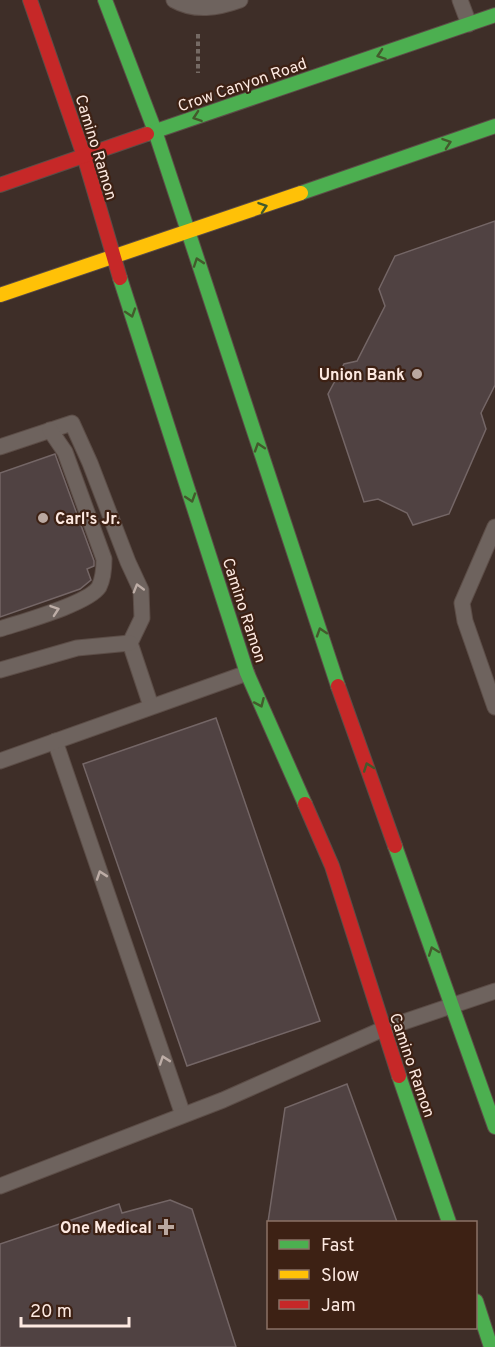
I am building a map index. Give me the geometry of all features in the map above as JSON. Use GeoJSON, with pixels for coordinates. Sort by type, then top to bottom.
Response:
{"type":"FeatureCollection","features":[{"type":"Feature","properties":{"kind":"street","name":"Camino Ramon"},"geometry":{"type":"LineString","coordinates":[[30,0],[84,156],[113,257],[247,673],[332,866],[383,1029],[449,1221]]}},
{"type":"Feature","properties":{"kind":"street"},"geometry":{"type":"LineString","coordinates":[[105,0],[155,131],[339,688],[495,1127]]}},
{"type":"Feature","properties":{"kind":"street","name":"Crow Canyon Road"},"geometry":{"type":"LineString","coordinates":[[0,185],[495,15]]}},
{"type":"Feature","properties":{"kind":"street"},"geometry":{"type":"LineString","coordinates":[[0,295],[495,126]]}},
{"type":"Feature","properties":{"kind":"street"},"geometry":{"type":"LineString","coordinates":[[477,1304],[491,1347]]}},
{"type":"Feature","properties":{"kind":"lane"},"geometry":{"type":"LineString","coordinates":[[174,0],[199,8],[224,6],[240,0]]}},
{"type":"Feature","properties":{"kind":"lane"},"geometry":{"type":"LineString","coordinates":[[460,0],[469,24]]}},
{"type":"Feature","properties":{"kind":"lane"},"geometry":{"type":"LineString","coordinates":[[0,447],[72,423],[141,590],[142,618],[130,643],[151,706]]}},
{"type":"Feature","properties":{"kind":"lane"},"geometry":{"type":"LineString","coordinates":[[0,629],[87,598],[99,587],[104,570],[104,560],[65,452],[50,430]]}},
{"type":"Feature","properties":{"kind":"lane"},"geometry":{"type":"LineString","coordinates":[[495,527],[462,603],[465,621],[495,707]]}},
{"type":"Feature","properties":{"kind":"lane"},"geometry":{"type":"LineString","coordinates":[[0,670],[77,648],[130,643]]}},
{"type":"Feature","properties":{"kind":"lane"},"geometry":{"type":"LineString","coordinates":[[0,761],[247,673]]}},
{"type":"Feature","properties":{"kind":"lane"},"geometry":{"type":"LineString","coordinates":[[56,741],[183,1115]]}},
{"type":"Feature","properties":{"kind":"lane"},"geometry":{"type":"LineString","coordinates":[[0,1186],[223,1100],[383,1029],[495,991]]}},
{"type":"Feature","properties":{"kind":"building","name":"Union Bank"},"geometry":{"type":"Polygon","coordinates":[[[495,221],[495,385],[481,413],[486,429],[449,514],[413,525],[407,513],[378,499],[364,502],[328,394],[344,364],[357,361],[385,306],[379,289],[395,256],[495,221]]]}},
{"type":"Feature","properties":{"kind":"building","name":"Carl's Jr."},"geometry":{"type":"Polygon","coordinates":[[[55,454],[94,561],[94,566],[87,569],[91,580],[80,589],[0,617],[0,473],[55,454]]]}},
{"type":"Feature","properties":{"kind":"building"},"geometry":{"type":"Polygon","coordinates":[[[216,718],[320,1021],[187,1066],[83,764],[216,718]]]}},
{"type":"Feature","properties":{"kind":"building"},"geometry":{"type":"Polygon","coordinates":[[[347,1084],[397,1221],[268,1221],[285,1108],[347,1084]]]}},
{"type":"Feature","properties":{"kind":"building"},"geometry":{"type":"Polygon","coordinates":[[[170,1200],[192,1209],[236,1347],[0,1347],[0,1244],[119,1204],[122,1213],[170,1200]]]}},
{"type":"Feature","properties":{"kind":"traffic: fast"},"geometry":{"type":"LineString","coordinates":[[105,0],[155,131],[338,686]]}},
{"type":"Feature","properties":{"kind":"traffic: fast"},"geometry":{"type":"LineString","coordinates":[[147,134],[495,15]]}},
{"type":"Feature","properties":{"kind":"traffic: fast"},"geometry":{"type":"LineString","coordinates":[[301,193],[495,126]]}},
{"type":"Feature","properties":{"kind":"traffic: fast"},"geometry":{"type":"LineString","coordinates":[[120,278],[247,673],[305,804]]}},
{"type":"Feature","properties":{"kind":"traffic: fast"},"geometry":{"type":"LineString","coordinates":[[395,846],[495,1127]]}},
{"type":"Feature","properties":{"kind":"traffic: fast"},"geometry":{"type":"LineString","coordinates":[[399,1076],[449,1221]]}},
{"type":"Feature","properties":{"kind":"traffic: fast"},"geometry":{"type":"LineString","coordinates":[[477,1304],[491,1347]]}},
{"type":"Feature","properties":{"kind":"traffic: slow"},"geometry":{"type":"LineString","coordinates":[[0,295],[301,193]]}},
{"type":"Feature","properties":{"kind":"traffic: jam"},"geometry":{"type":"LineString","coordinates":[[30,0],[84,156],[120,278]]}},
{"type":"Feature","properties":{"kind":"traffic: jam"},"geometry":{"type":"LineString","coordinates":[[0,185],[147,134]]}},
{"type":"Feature","properties":{"kind":"traffic: jam"},"geometry":{"type":"LineString","coordinates":[[338,686],[395,846]]}},
{"type":"Feature","properties":{"kind":"traffic: jam"},"geometry":{"type":"LineString","coordinates":[[305,804],[332,866],[399,1076]]}},
{"type":"Feature","properties":{"kind":"place","name":"Union Bank"},"geometry":{"type":"Point","coordinates":[417,374]}},
{"type":"Feature","properties":{"kind":"place","name":"Carl's Jr."},"geometry":{"type":"Point","coordinates":[43,518]}},
{"type":"Feature","properties":{"kind":"place","name":"One Medical"},"geometry":{"type":"Point","coordinates":[166,1227]}}]}
